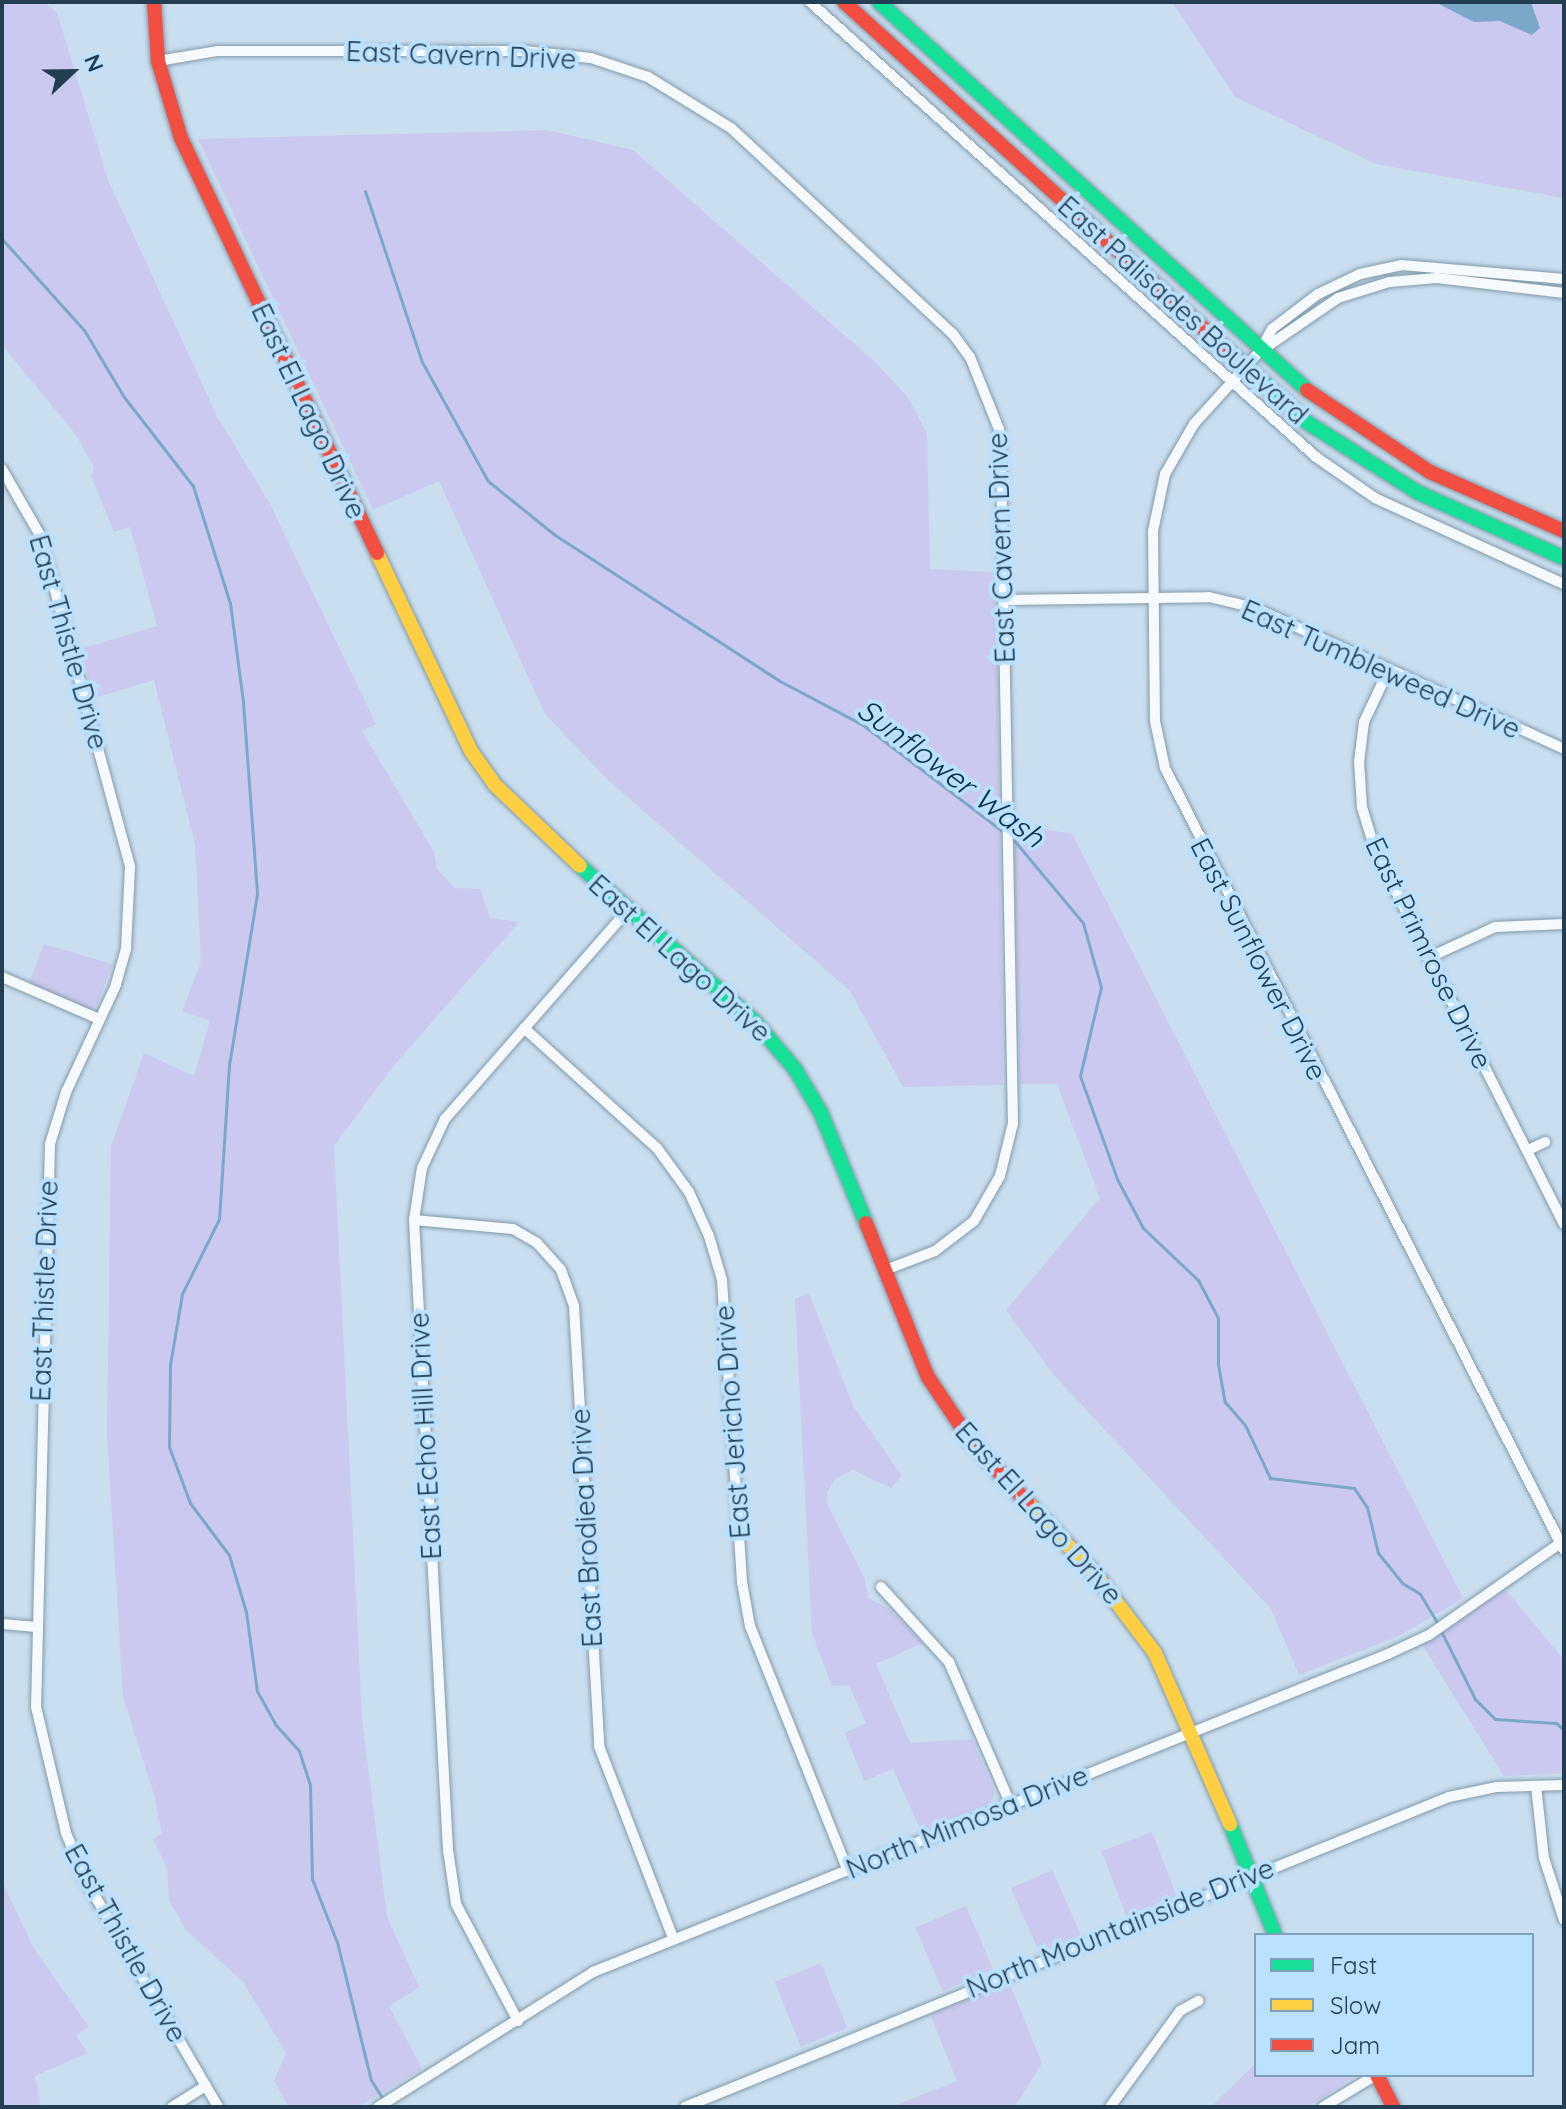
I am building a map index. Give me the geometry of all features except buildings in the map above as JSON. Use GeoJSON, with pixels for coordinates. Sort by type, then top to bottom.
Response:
{"type":"FeatureCollection","features":[{"type":"Feature","properties":{"kind":"street","name":"East El Lago Drive"},"geometry":{"type":"LineString","coordinates":[[154,2],[158,61],[188,153],[471,751],[528,819],[755,1022],[795,1069],[821,1113],[940,1398],[972,1443],[1132,1617],[1191,1729],[1274,1933]]}},
{"type":"Feature","properties":{"kind":"street"},"geometry":{"type":"LineString","coordinates":[[810,2],[1230,384],[1316,457],[1375,498],[1564,584]]}},
{"type":"Feature","properties":{"kind":"street","name":"East Palisades Boulevard"},"geometry":{"type":"LineString","coordinates":[[844,2],[1308,423],[1375,468],[1564,558]]}},
{"type":"Feature","properties":{"kind":"street","name":"East Palisades Boulevard"},"geometry":{"type":"LineString","coordinates":[[879,2],[1260,351],[1326,407],[1430,472],[1564,531]]}},
{"type":"Feature","properties":{"kind":"street","name":"East Cavern Drive"},"geometry":{"type":"LineString","coordinates":[[158,61],[218,51],[524,51],[606,63],[648,77],[703,107],[941,323],[970,357],[999,429],[1013,1123],[1000,1176],[974,1221],[935,1251],[885,1270]]}},
{"type":"Feature","properties":{"kind":"street"},"geometry":{"type":"LineString","coordinates":[[1422,265],[1423,279]]}},
{"type":"Feature","properties":{"kind":"street"},"geometry":{"type":"LineString","coordinates":[[1422,265],[1564,279],[1563,292],[1423,279],[1389,282],[1338,298],[1260,351],[1272,329],[1318,294],[1382,268],[1422,265]]}},
{"type":"Feature","properties":{"kind":"street","name":"East Sunflower Drive"},"geometry":{"type":"LineString","coordinates":[[1260,351],[1194,424],[1165,474],[1153,531],[1155,721],[1165,768],[1562,1547]]}},
{"type":"Feature","properties":{"kind":"street","name":"East Thistle Drive"},"geometry":{"type":"LineString","coordinates":[[2,469],[40,535],[130,867],[126,949],[66,1092],[50,1144],[34,1627],[36,1707],[66,1833],[85,1879],[218,2107]]}},
{"type":"Feature","properties":{"kind":"street","name":"East Tumbleweed Drive"},"geometry":{"type":"LineString","coordinates":[[1004,600],[1209,597],[1255,608],[1564,749]]}},
{"type":"Feature","properties":{"kind":"street","name":"East Primrose Drive"},"geometry":{"type":"LineString","coordinates":[[1388,671],[1364,722],[1359,761],[1362,807],[1375,850],[1564,1224]]}},
{"type":"Feature","properties":{"kind":"street","name":"East Echo Hill Drive"},"geometry":{"type":"LineString","coordinates":[[518,2021],[456,1904],[448,1850],[414,1220],[422,1168],[445,1119],[628,910]]}},
{"type":"Feature","properties":{"kind":"street"},"geometry":{"type":"LineString","coordinates":[[1428,958],[1495,927],[1564,924]]}},
{"type":"Feature","properties":{"kind":"street"},"geometry":{"type":"LineString","coordinates":[[2,977],[99,1019]]}},
{"type":"Feature","properties":{"kind":"street","name":"East Jericho Drive"},"geometry":{"type":"LineString","coordinates":[[524,1028],[657,1148],[689,1192],[709,1236],[722,1280],[742,1582],[750,1626],[848,1871]]}},
{"type":"Feature","properties":{"kind":"street"},"geometry":{"type":"LineString","coordinates":[[1528,1150],[1545,1142]]}},
{"type":"Feature","properties":{"kind":"street","name":"East Brodiea Drive"},"geometry":{"type":"LineString","coordinates":[[414,1220],[513,1229],[537,1243],[561,1270],[574,1306],[599,1746],[673,1938]]}},
{"type":"Feature","properties":{"kind":"street","name":"North Mimosa Drive"},"geometry":{"type":"LineString","coordinates":[[378,2107],[593,1972],[1429,1635],[1562,1547]]}},
{"type":"Feature","properties":{"kind":"street"},"geometry":{"type":"LineString","coordinates":[[881,1587],[949,1662],[1011,1805]]}},
{"type":"Feature","properties":{"kind":"street"},"geometry":{"type":"LineString","coordinates":[[2,1624],[34,1627]]}},
{"type":"Feature","properties":{"kind":"street","name":"North Mountainside Drive"},"geometry":{"type":"LineString","coordinates":[[685,2107],[1249,1876],[1463,1792],[1564,1785]]}},
{"type":"Feature","properties":{"kind":"street"},"geometry":{"type":"LineString","coordinates":[[1536,1786],[1544,1858],[1564,1920]]}},
{"type":"Feature","properties":{"kind":"street"},"geometry":{"type":"LineString","coordinates":[[1110,2107],[1180,2011],[1198,2001]]}},
{"type":"Feature","properties":{"kind":"street"},"geometry":{"type":"LineString","coordinates":[[1323,2107],[1373,2077]]}},
{"type":"Feature","properties":{"kind":"street"},"geometry":{"type":"LineString","coordinates":[[1377,2077],[1393,2107]]}},
{"type":"Feature","properties":{"kind":"street"},"geometry":{"type":"LineString","coordinates":[[172,2107],[206,2086]]}},
{"type":"Feature","properties":{"kind":"shaded area"},"geometry":{"type":"Polygon","coordinates":[[[2,2],[44,2],[57,13],[108,180],[218,418],[270,504],[376,724],[362,731],[434,852],[437,869],[455,888],[480,889],[490,918],[519,922],[392,1068],[334,1146],[362,1719],[387,1917],[419,1987],[389,2006],[422,2069],[358,2107],[289,2107],[274,2081],[286,2053],[243,1982],[186,1930],[169,1900],[167,1868],[153,1839],[162,1834],[153,1791],[123,1697],[107,1433],[111,1146],[144,1053],[194,1076],[210,1021],[182,1011],[201,962],[195,844],[154,680],[94,698],[81,649],[157,626],[130,527],[114,532],[91,476],[94,468],[76,435],[2,345],[2,2]]]}},
{"type":"Feature","properties":{"kind":"shaded area"},"geometry":{"type":"Polygon","coordinates":[[[1172,2],[1564,2],[1564,198],[1376,164],[1235,97],[1172,2]]]}},
{"type":"Feature","properties":{"kind":"shaded area"},"geometry":{"type":"Polygon","coordinates":[[[1435,2],[1531,2],[1540,28],[1532,35],[1500,21],[1474,22],[1435,2]]]}},
{"type":"Feature","properties":{"kind":"shaded area"},"geometry":{"type":"Polygon","coordinates":[[[547,130],[633,150],[876,363],[908,397],[927,434],[930,569],[996,572],[1003,1085],[903,1087],[850,991],[608,780],[545,714],[439,481],[373,510],[198,139],[547,130]]]}},
{"type":"Feature","properties":{"kind":"shaded area"},"geometry":{"type":"Polygon","coordinates":[[[1014,824],[1072,834],[1463,1598],[1399,1636],[1299,1675],[1271,1609],[1053,1374],[1006,1310],[1100,1198],[1057,1084],[1020,1084],[1014,824]]]}},
{"type":"Feature","properties":{"kind":"shaded area"},"geometry":{"type":"Polygon","coordinates":[[[44,944],[112,964],[97,1006],[86,1011],[28,985],[44,944]]]}},
{"type":"Feature","properties":{"kind":"shaded area"},"geometry":{"type":"Polygon","coordinates":[[[809,1293],[853,1406],[902,1476],[891,1488],[853,1470],[835,1479],[827,1493],[828,1506],[865,1579],[868,1598],[888,1608],[923,1643],[876,1664],[910,1743],[972,1739],[995,1793],[990,1803],[921,1831],[893,1769],[864,1781],[845,1733],[866,1723],[849,1685],[832,1686],[812,1634],[795,1299],[809,1293]]]}},
{"type":"Feature","properties":{"kind":"shaded area"},"geometry":{"type":"Polygon","coordinates":[[[1505,1589],[1564,1660],[1564,1773],[1504,1776],[1422,1645],[1505,1589]]]}},
{"type":"Feature","properties":{"kind":"shaded area"},"geometry":{"type":"Polygon","coordinates":[[[1152,1832],[1177,1896],[1126,1916],[1102,1851],[1152,1832]]]}},
{"type":"Feature","properties":{"kind":"shaded area"},"geometry":{"type":"Polygon","coordinates":[[[1052,1870],[1081,1935],[1040,1953],[1011,1888],[1052,1870]]]}},
{"type":"Feature","properties":{"kind":"shaded area"},"geometry":{"type":"Polygon","coordinates":[[[2,1881],[33,1947],[89,2027],[76,2035],[87,2053],[35,2076],[41,2107],[2,2107],[2,1881]]]}},
{"type":"Feature","properties":{"kind":"shaded area"},"geometry":{"type":"Polygon","coordinates":[[[966,1906],[993,1970],[942,1991],[915,1927],[966,1906]]]}},
{"type":"Feature","properties":{"kind":"shaded area"},"geometry":{"type":"Polygon","coordinates":[[[821,1963],[847,2028],[801,2047],[775,1982],[821,1963]]]}},
{"type":"Feature","properties":{"kind":"shaded area"},"geometry":{"type":"Polygon","coordinates":[[[1009,1982],[1042,2063],[1015,2107],[891,2107],[957,2081],[930,2014],[1009,1982]]]}},
{"type":"Feature","properties":{"kind":"shaded area"},"geometry":{"type":"Polygon","coordinates":[[[1254,2065],[1254,2077],[1353,2077],[1308,2107],[1211,2107],[1254,2065]]]}},
{"type":"Feature","properties":{"kind":"waterway","name":"Sunflower Wash"},"geometry":{"type":"LineString","coordinates":[[365,191],[422,362],[488,481],[555,535],[778,680],[863,725],[1006,834]]}},
{"type":"Feature","properties":{"kind":"waterway"},"geometry":{"type":"LineString","coordinates":[[2,239],[84,330],[124,397],[193,486],[230,603],[243,702],[257,894],[229,1065],[219,1219],[182,1294],[170,1365],[169,1447],[190,1503],[229,1555],[246,1612],[257,1691],[275,1724],[299,1751],[310,1785],[312,1879],[337,1942],[371,2080],[388,2107]]}},
{"type":"Feature","properties":{"kind":"waterway","name":"Sunflower Wash"},"geometry":{"type":"LineString","coordinates":[[1012,838],[1083,923],[1101,987],[1080,1076],[1117,1179],[1143,1228],[1198,1280],[1218,1318],[1218,1364],[1225,1402],[1245,1425],[1270,1478],[1354,1488],[1367,1507],[1378,1553],[1402,1583],[1420,1594],[1438,1624]]}},
{"type":"Feature","properties":{"kind":"waterway","name":"Sunflower Wash"},"geometry":{"type":"LineString","coordinates":[[1441,1631],[1475,1699],[1495,1719],[1556,1723],[1564,1730]]}},
{"type":"Feature","properties":{"kind":"traffic: fast"},"geometry":{"type":"LineString","coordinates":[[879,2],[1307,390]]}},
{"type":"Feature","properties":{"kind":"traffic: fast"},"geometry":{"type":"LineString","coordinates":[[1235,357],[1308,423],[1417,492],[1564,558]]}},
{"type":"Feature","properties":{"kind":"traffic: fast"},"geometry":{"type":"LineString","coordinates":[[580,866],[755,1022],[795,1069],[821,1113],[866,1223]]}},
{"type":"Feature","properties":{"kind":"traffic: fast"},"geometry":{"type":"LineString","coordinates":[[1230,1824],[1274,1933]]}},
{"type":"Feature","properties":{"kind":"traffic: slow"},"geometry":{"type":"LineString","coordinates":[[377,553],[471,751],[495,785],[580,866]]}},
{"type":"Feature","properties":{"kind":"traffic: slow"},"geometry":{"type":"LineString","coordinates":[[1027,1502],[1096,1575],[1155,1653],[1230,1824]]}},
{"type":"Feature","properties":{"kind":"traffic: jam"},"geometry":{"type":"LineString","coordinates":[[154,2],[158,61],[181,138],[377,553]]}},
{"type":"Feature","properties":{"kind":"traffic: jam"},"geometry":{"type":"LineString","coordinates":[[844,2],[1235,357]]}},
{"type":"Feature","properties":{"kind":"traffic: jam"},"geometry":{"type":"LineString","coordinates":[[1307,390],[1430,472],[1564,531]]}},
{"type":"Feature","properties":{"kind":"traffic: jam"},"geometry":{"type":"LineString","coordinates":[[866,1223],[928,1377],[972,1443],[1027,1502]]}},
{"type":"Feature","properties":{"kind":"traffic: jam"},"geometry":{"type":"LineString","coordinates":[[1378,2077],[1393,2107]]}}]}
